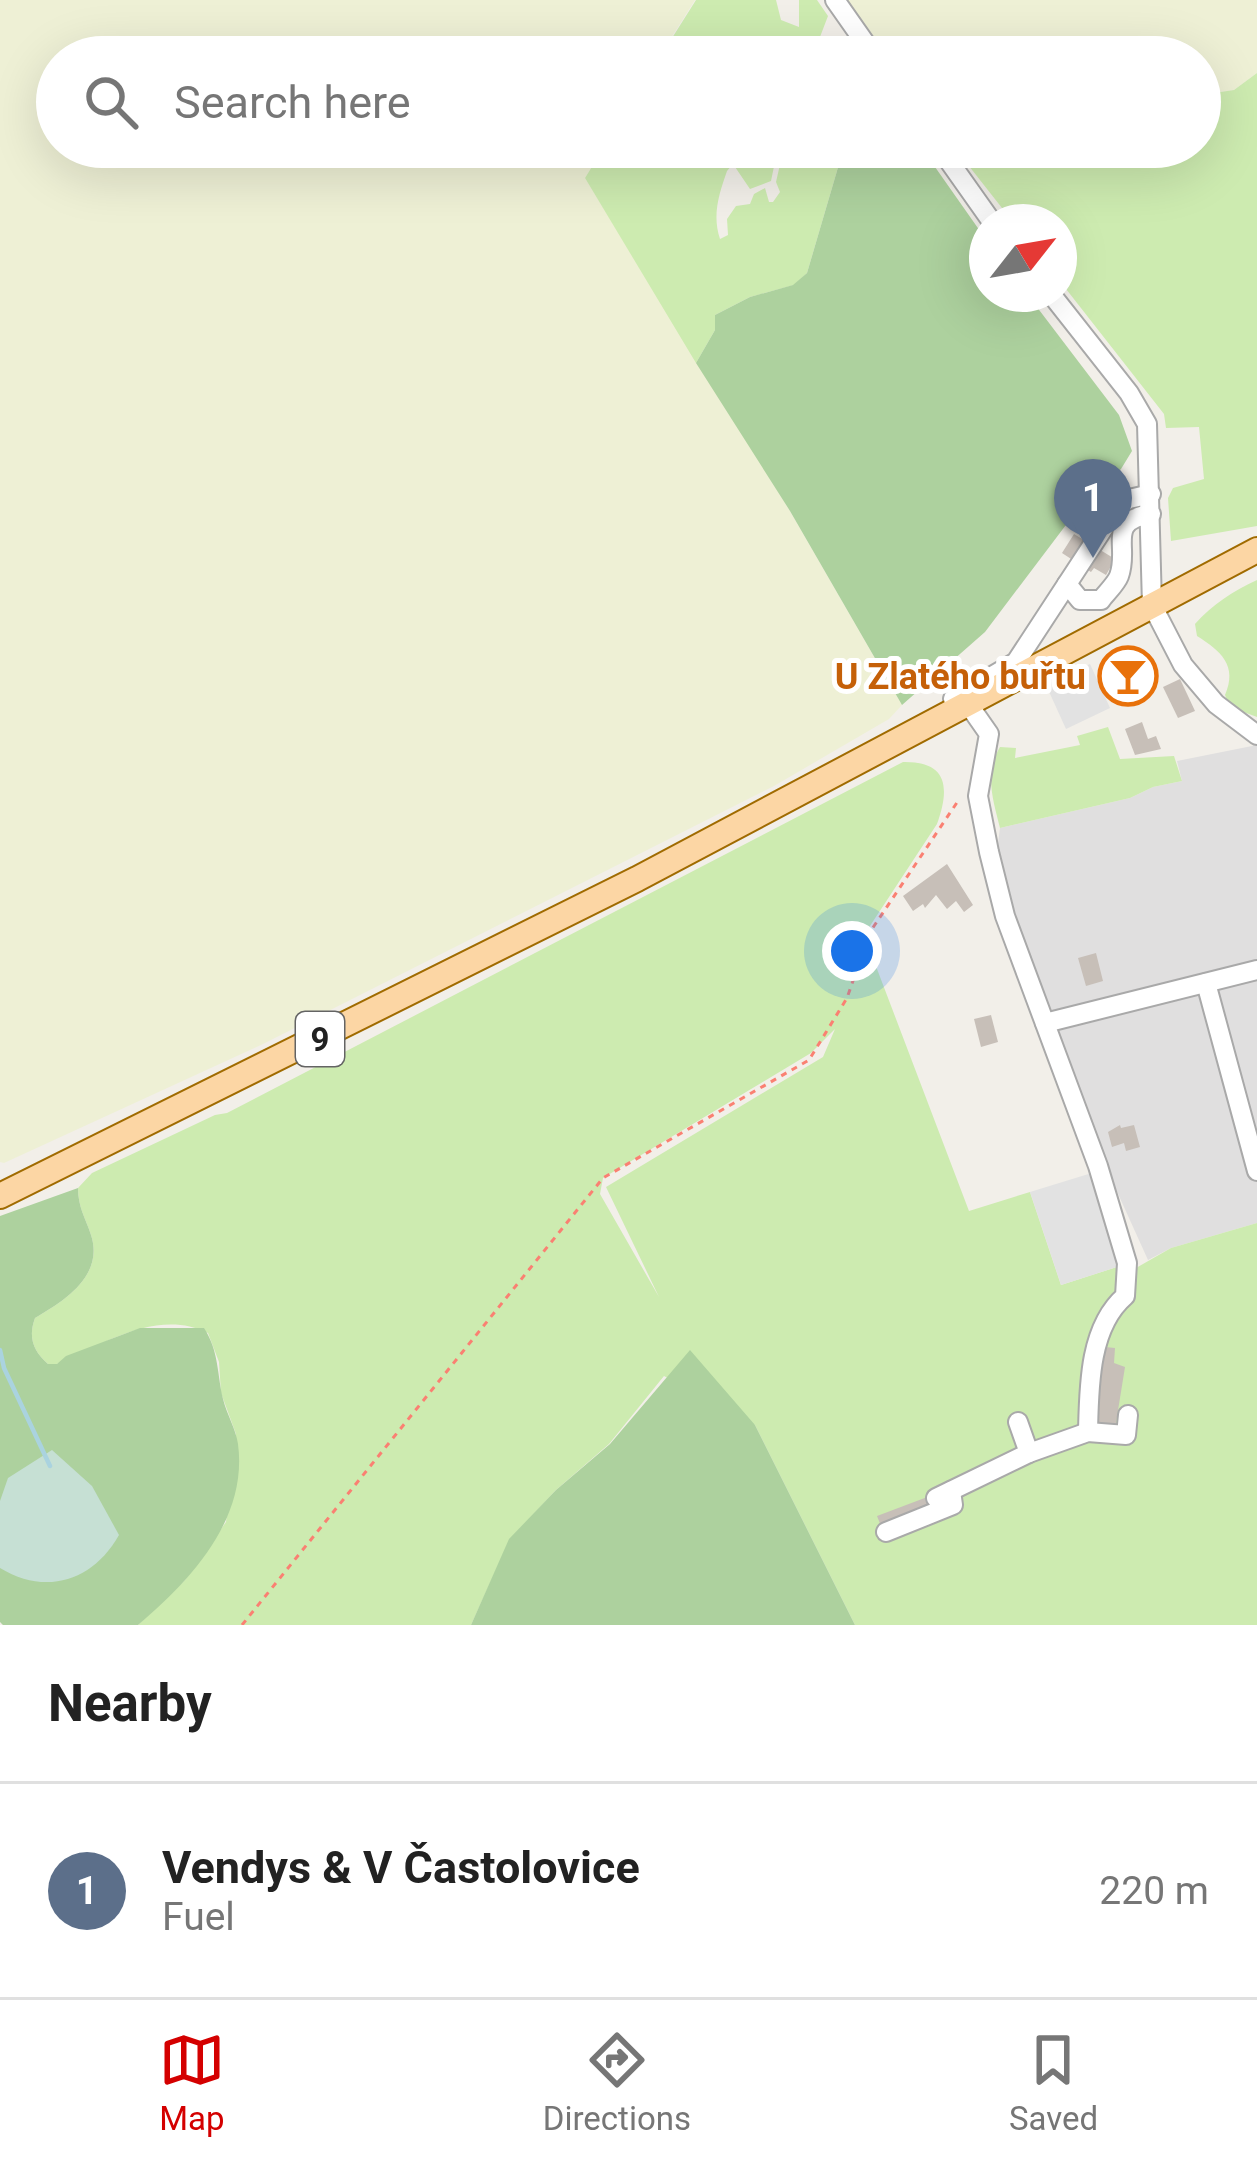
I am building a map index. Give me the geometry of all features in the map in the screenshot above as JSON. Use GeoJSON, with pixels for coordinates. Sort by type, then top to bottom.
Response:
{"type":"FeatureCollection","features":[{"type":"Feature","properties":{"kind":"main road","name":"9"},"geometry":{"type":"LineString","coordinates":[[0,1196],[452,975],[1257,550]]}},
{"type":"Feature","properties":{"kind":"street"},"geometry":{"type":"LineString","coordinates":[[835,0],[860,36]]}},
{"type":"Feature","properties":{"kind":"street"},"geometry":{"type":"LineString","coordinates":[[954,168],[979,204]]}},
{"type":"Feature","properties":{"kind":"street"},"geometry":{"type":"LineString","coordinates":[[1065,312],[1142,412],[1150,435],[1152,605],[1184,665],[1216,704],[1257,735]]}},
{"type":"Feature","properties":{"kind":"street"},"geometry":{"type":"LineString","coordinates":[[812,785],[1016,662],[1118,506],[1151,494]]}},
{"type":"Feature","properties":{"kind":"street"},"geometry":{"type":"LineString","coordinates":[[1067,584],[1080,600],[1101,600],[1120,574],[1121,540],[1127,523],[1151,514]]}},
{"type":"Feature","properties":{"kind":"street"},"geometry":{"type":"LineString","coordinates":[[966,701],[989,734],[979,780],[985,835],[1005,916],[1098,1166],[1127,1263],[1125,1296],[1106,1315],[1098,1341],[1088,1432]]}},
{"type":"Feature","properties":{"kind":"street"},"geometry":{"type":"LineString","coordinates":[[1045,1023],[1257,970]]}},
{"type":"Feature","properties":{"kind":"street"},"geometry":{"type":"LineString","coordinates":[[1206,983],[1257,1171]]}},
{"type":"Feature","properties":{"kind":"street"},"geometry":{"type":"LineString","coordinates":[[886,1532],[953,1505],[944,1495],[1029,1453],[1088,1432],[1126,1436],[1128,1415]]}},
{"type":"Feature","properties":{"kind":"street"},"geometry":{"type":"LineString","coordinates":[[1018,1422],[1029,1453]]}},
{"type":"Feature","properties":{"kind":"path"},"geometry":{"type":"LineString","coordinates":[[242,1625],[603,1178],[809,1060],[847,998],[870,932],[955,803],[979,780]]}},
{"type":"Feature","properties":{"kind":"shaded area"},"geometry":{"type":"Polygon","coordinates":[[[1090,664],[1110,708],[1066,729],[1046,685],[1090,664]]]}},
{"type":"Feature","properties":{"kind":"shaded area"},"geometry":{"type":"Polygon","coordinates":[[[1257,745],[1257,1223],[1171,1248],[1148,1260],[1105,1165],[1013,921],[998,843],[1000,828],[1130,798],[1182,781],[1177,761],[1257,745]]]}},
{"type":"Feature","properties":{"kind":"shaded area"},"geometry":{"type":"Polygon","coordinates":[[[1095,1172],[1123,1265],[1061,1285],[1030,1192],[1095,1172]]]}},
{"type":"Feature","properties":{"kind":"green space"},"geometry":{"type":"Polygon","coordinates":[[[0,0],[695,0],[672,36],[36,36],[36,168],[591,168],[585,178],[790,511],[902,705],[889,719],[774,786],[263,1044],[0,1162],[0,0]]]}},
{"type":"Feature","properties":{"kind":"green space"},"geometry":{"type":"Polygon","coordinates":[[[696,0],[776,0],[781,20],[799,27],[799,0],[817,0],[828,16],[820,36],[673,36],[696,0]]]}},
{"type":"Feature","properties":{"kind":"green space"},"geometry":{"type":"Polygon","coordinates":[[[846,0],[1257,0],[1257,73],[1234,90],[1221,92],[1221,36],[873,36],[846,0]]]}},
{"type":"Feature","properties":{"kind":"green space"},"geometry":{"type":"Polygon","coordinates":[[[1257,73],[1257,526],[1171,541],[1168,498],[1173,488],[1204,479],[1199,427],[1166,428],[1164,414],[1077,303],[1077,204],[999,204],[971,168],[1221,168],[1221,92],[1234,90],[1257,73]]]}},
{"type":"Feature","properties":{"kind":"green space"},"geometry":{"type":"Polygon","coordinates":[[[591,168],[730,168],[719,196],[720,239],[728,235],[727,219],[736,206],[750,204],[754,194],[765,188],[773,202],[780,192],[776,182],[779,168],[838,168],[807,273],[794,285],[750,297],[715,315],[715,330],[696,363],[585,178],[591,168]]]}},
{"type":"Feature","properties":{"kind":"green space"},"geometry":{"type":"Polygon","coordinates":[[[736,168],[774,168],[771,181],[750,189],[736,168]]]}},
{"type":"Feature","properties":{"kind":"green space"},"geometry":{"type":"Polygon","coordinates":[[[838,168],[936,168],[969,215],[969,312],[1041,312],[1119,415],[1132,451],[1121,469],[1078,509],[985,632],[902,705],[790,511],[696,363],[715,330],[715,315],[750,297],[793,285],[807,273],[838,168]]]}},
{"type":"Feature","properties":{"kind":"green space"},"geometry":{"type":"Polygon","coordinates":[[[1257,580],[1257,717],[1230,707],[1225,695],[1229,676],[1225,660],[1197,636],[1195,624],[1224,599],[1257,580]]]}},
{"type":"Feature","properties":{"kind":"green space"},"geometry":{"type":"Polygon","coordinates":[[[1108,727],[1120,759],[1174,756],[1182,781],[1000,828],[991,777],[1000,747],[1016,748],[1015,758],[1080,745],[1077,736],[1108,727]]]}},
{"type":"Feature","properties":{"kind":"green space"},"geometry":{"type":"Polygon","coordinates":[[[903,762],[929,766],[944,788],[937,824],[866,932],[866,940],[969,1211],[1030,1192],[1061,1285],[1123,1265],[1136,1268],[1171,1248],[1257,1223],[1257,1625],[855,1625],[755,1425],[664,1376],[609,1444],[510,1539],[471,1625],[138,1625],[185,1580],[226,1522],[236,1434],[221,1393],[219,1362],[208,1333],[170,1324],[131,1332],[48,1364],[33,1343],[33,1325],[35,1318],[80,1285],[92,1262],[94,1249],[78,1188],[92,1173],[227,1113],[903,762]],[[835,1029],[811,1053],[603,1178],[600,1194],[659,1297],[606,1187],[823,1057],[835,1029]]]}},
{"type":"Feature","properties":{"kind":"green space"},"geometry":{"type":"Polygon","coordinates":[[[78,1188],[94,1249],[92,1262],[80,1285],[35,1318],[35,1349],[48,1364],[57,1364],[66,1356],[140,1328],[204,1328],[237,1438],[239,1471],[234,1498],[212,1546],[138,1625],[3,1625],[0,1216],[78,1188]]]}},
{"type":"Feature","properties":{"kind":"green space"},"geometry":{"type":"Polygon","coordinates":[[[690,1350],[755,1425],[855,1625],[471,1625],[509,1539],[610,1444],[690,1350]]]}},
{"type":"Feature","properties":{"kind":"green space"},"geometry":{"type":"Polygon","coordinates":[[[52,1450],[92,1486],[119,1535],[96,1564],[82,1573],[51,1582],[34,1581],[0,1568],[0,1501],[8,1478],[52,1450]]]}},
{"type":"Feature","properties":{"kind":"building"},"geometry":{"type":"Polygon","coordinates":[[[1074,534],[1115,559],[1106,575],[1094,568],[1091,572],[1062,553],[1074,534]]]}},
{"type":"Feature","properties":{"kind":"building"},"geometry":{"type":"Polygon","coordinates":[[[1139,648],[1151,673],[1113,691],[1101,667],[1139,648]]]}},
{"type":"Feature","properties":{"kind":"building"},"geometry":{"type":"Polygon","coordinates":[[[1180,679],[1195,711],[1178,718],[1163,687],[1180,679]]]}},
{"type":"Feature","properties":{"kind":"building"},"geometry":{"type":"Polygon","coordinates":[[[1142,722],[1148,739],[1156,736],[1161,749],[1135,755],[1125,729],[1142,722]]]}},
{"type":"Feature","properties":{"kind":"building"},"geometry":{"type":"Polygon","coordinates":[[[947,864],[973,905],[964,912],[956,901],[947,909],[936,895],[925,908],[923,904],[913,911],[903,896],[947,864]]]}},
{"type":"Feature","properties":{"kind":"building"},"geometry":{"type":"Polygon","coordinates":[[[1096,953],[1103,981],[1086,986],[1078,958],[1096,953]]]}},
{"type":"Feature","properties":{"kind":"building"},"geometry":{"type":"Polygon","coordinates":[[[991,1015],[998,1042],[981,1047],[974,1019],[991,1015]]]}},
{"type":"Feature","properties":{"kind":"building"},"geometry":{"type":"Polygon","coordinates":[[[1120,1125],[1134,1125],[1140,1147],[1126,1151],[1124,1143],[1112,1147],[1108,1132],[1120,1125]]]}},
{"type":"Feature","properties":{"kind":"building"},"geometry":{"type":"Polygon","coordinates":[[[1105,1347],[1115,1348],[1114,1363],[1125,1367],[1115,1429],[1097,1428],[1098,1423],[1093,1422],[1105,1347]]]}},
{"type":"Feature","properties":{"kind":"building"},"geometry":{"type":"Polygon","coordinates":[[[930,1496],[934,1506],[881,1526],[877,1516],[930,1496]]]}},
{"type":"Feature","properties":{"kind":"waterway"},"geometry":{"type":"LineString","coordinates":[[0,1350],[50,1466]]}},
{"type":"Feature","properties":{"kind":"place","name":"Vendys & V Častolovice"},"geometry":{"type":"Point","coordinates":[1093,558]}},
{"type":"Feature","properties":{"kind":"place","name":"U Zlatého buřtu"},"geometry":{"type":"Point","coordinates":[1128,676]}}]}
